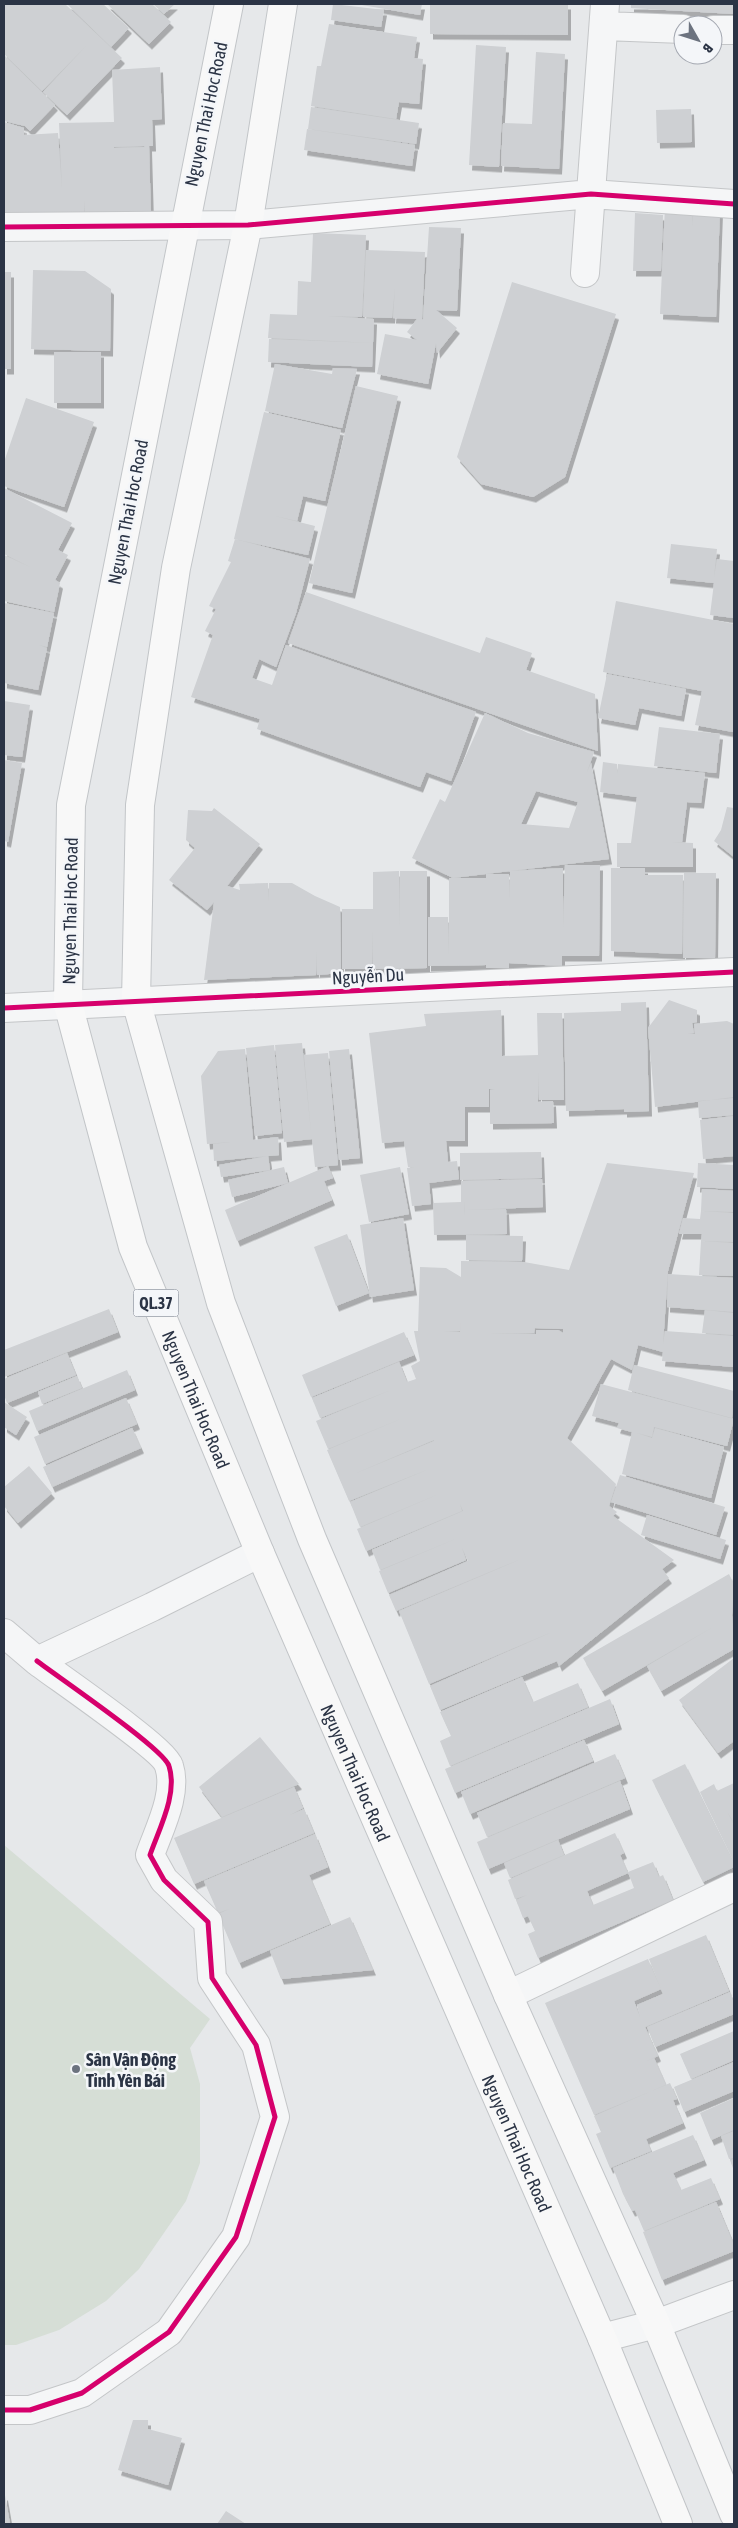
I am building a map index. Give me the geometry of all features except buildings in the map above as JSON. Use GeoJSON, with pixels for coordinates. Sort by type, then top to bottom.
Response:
{"type":"FeatureCollection","features":[{"type":"Feature","properties":{"kind":"main road","name":"Nguyen Thai Hoc Road"},"geometry":{"type":"LineString","coordinates":[[229,4],[183,227],[71,805],[68,1004],[133,1247],[260,1553],[602,2338],[678,2524]]}},
{"type":"Feature","properties":{"kind":"main road"},"geometry":{"type":"LineString","coordinates":[[283,4],[248,225],[176,568],[140,805],[136,1001],[221,1303],[312,1539],[508,1995],[656,2324],[734,2514]]}},
{"type":"Feature","properties":{"kind":"street"},"geometry":{"type":"LineString","coordinates":[[585,273],[605,15],[673,27]]}},
{"type":"Feature","properties":{"kind":"street"},"geometry":{"type":"LineString","coordinates":[[4,227],[248,225],[591,194],[734,204]]}},
{"type":"Feature","properties":{"kind":"street","name":"Nguyễn Du"},"geometry":{"type":"LineString","coordinates":[[4,1008],[734,972]]}},
{"type":"Feature","properties":{"kind":"street"},"geometry":{"type":"LineString","coordinates":[[37,1661],[152,1607],[260,1553]]}},
{"type":"Feature","properties":{"kind":"street"},"geometry":{"type":"LineString","coordinates":[[4,1633],[37,1661],[149,1744],[169,1765],[172,1790],[150,1855],[164,1880],[208,1922],[212,1978],[256,2045],[275,2117],[236,2237],[169,2332],[82,2393],[30,2410],[4,2410]]}},
{"type":"Feature","properties":{"kind":"street"},"geometry":{"type":"LineString","coordinates":[[508,1995],[734,1888]]}},
{"type":"Feature","properties":{"kind":"street"},"geometry":{"type":"LineString","coordinates":[[602,2338],[656,2324],[734,2295]]}},
{"type":"Feature","properties":{"kind":"shaded area","name":"Sân Vận Động Tỉnh Yên Bái"},"geometry":{"type":"Polygon","coordinates":[[[4,1845],[210,2019],[190,2048],[200,2084],[200,2163],[186,2201],[139,2269],[106,2301],[59,2330],[16,2345],[4,2345],[4,1845]]]}},
{"type":"Feature","properties":{"kind":"cycle path"},"geometry":{"type":"LineString","coordinates":[[4,227],[248,225],[591,194],[734,204]]}},
{"type":"Feature","properties":{"kind":"cycle path"},"geometry":{"type":"LineString","coordinates":[[4,1008],[734,972]]}},
{"type":"Feature","properties":{"kind":"cycle path"},"geometry":{"type":"LineString","coordinates":[[4,2410],[30,2410],[82,2393],[169,2332],[236,2237],[275,2117],[256,2045],[212,1978],[208,1922],[164,1880],[150,1855],[169,1800],[171,1788],[169,1766],[163,1757],[131,1730],[37,1661]]}},
{"type":"Feature","properties":{"kind":"place","name":"Sân Vận Động Tỉnh Yên Bái"},"geometry":{"type":"Point","coordinates":[76,2069]}}]}
